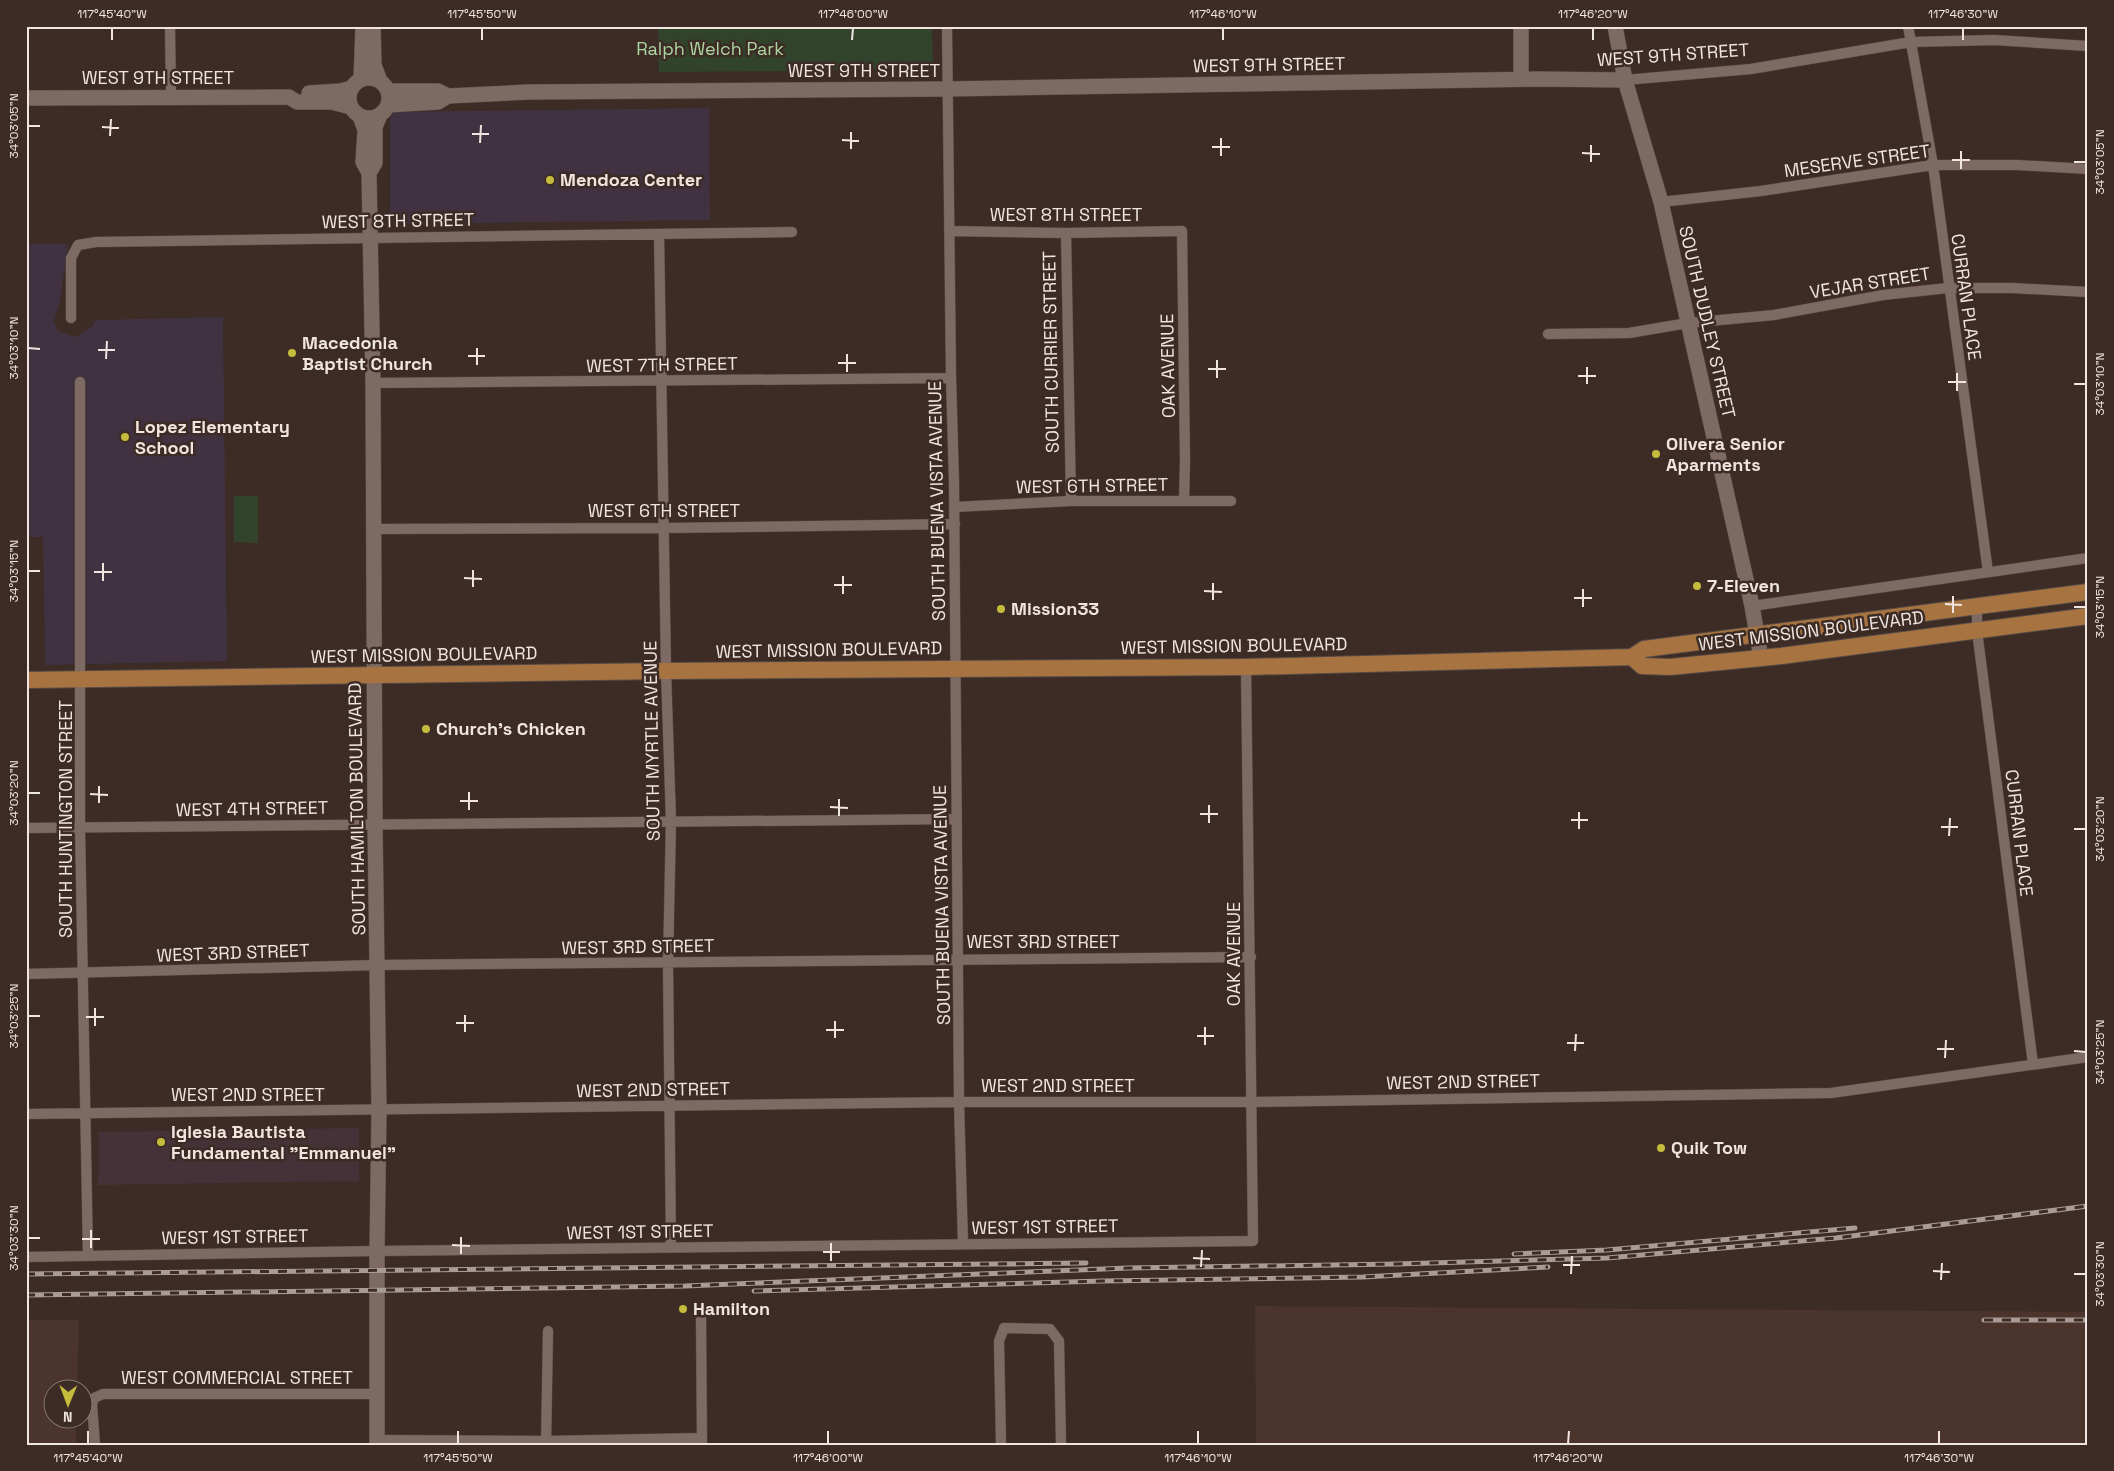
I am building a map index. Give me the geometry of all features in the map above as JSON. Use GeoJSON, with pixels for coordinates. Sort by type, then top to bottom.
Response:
{"type":"FeatureCollection","features":[{"type":"Feature","properties":{"kind":"main road","name":"WEST MISSION BOULEVARD"},"geometry":{"type":"LineString","coordinates":[[26,680],[374,677],[666,671],[1246,667],[1632,657],[1644,649],[2088,592]]}},
{"type":"Feature","properties":{"kind":"main road","name":"WEST MISSION BOULEVARD"},"geometry":{"type":"LineString","coordinates":[[1632,657],[1642,666],[1670,667],[1760,658],[2088,616]]}},
{"type":"Feature","properties":{"kind":"street"},"geometry":{"type":"LineString","coordinates":[[170,26],[171,97]]}},
{"type":"Feature","properties":{"kind":"street"},"geometry":{"type":"LineString","coordinates":[[356,84],[374,78],[384,98],[374,118],[356,111],[349,100],[356,84],[363,26]]}},
{"type":"Feature","properties":{"kind":"street","name":"SOUTH HAMILTON BOULEVARD"},"geometry":{"type":"LineString","coordinates":[[369,173],[375,163],[375,127],[384,98],[374,65],[373,26]]}},
{"type":"Feature","properties":{"kind":"street","name":"SOUTH BUENA VISTA AVENUE"},"geometry":{"type":"LineString","coordinates":[[947,26],[951,378],[955,507],[955,668],[960,959],[959,1102],[963,1244]]}},
{"type":"Feature","properties":{"kind":"street"},"geometry":{"type":"LineString","coordinates":[[1521,26],[1521,79]]}},
{"type":"Feature","properties":{"kind":"street","name":"SOUTH DUDLEY STREET"},"geometry":{"type":"LineString","coordinates":[[1615,26],[1625,80],[1661,202],[1752,606],[1760,658]]}},
{"type":"Feature","properties":{"kind":"street","name":"CURRAN PLACE"},"geometry":{"type":"LineString","coordinates":[[1908,26],[1932,165],[1988,572]]}},
{"type":"Feature","properties":{"kind":"street","name":"WEST 9TH STREET"},"geometry":{"type":"LineString","coordinates":[[384,98],[438,91],[448,96],[528,92],[947,89],[1521,79],[1625,80],[1751,69],[1911,42],[1994,40],[2088,46]]}},
{"type":"Feature","properties":{"kind":"street","name":"WEST 9TH STREET"},"geometry":{"type":"LineString","coordinates":[[26,98],[289,97],[296,93],[340,91],[356,84]]}},
{"type":"Feature","properties":{"kind":"street","name":"WEST 9TH STREET"},"geometry":{"type":"LineString","coordinates":[[289,97],[297,102],[331,102],[356,111]]}},
{"type":"Feature","properties":{"kind":"street","name":"SOUTH HAMILTON BOULEVARD"},"geometry":{"type":"LineString","coordinates":[[356,111],[365,130],[363,162],[369,173],[373,383],[375,824],[379,1111],[377,1251],[378,1443]]}},
{"type":"Feature","properties":{"kind":"street","name":"MESERVE STREET"},"geometry":{"type":"LineString","coordinates":[[1661,202],[1761,191],[1932,165],[2017,165],[2088,169]]}},
{"type":"Feature","properties":{"kind":"street","name":"WEST 8TH STREET"},"geometry":{"type":"LineString","coordinates":[[949,231],[1066,233],[1182,231]]}},
{"type":"Feature","properties":{"kind":"street","name":"OAK AVENUE"},"geometry":{"type":"LineString","coordinates":[[1182,231],[1184,500]]}},
{"type":"Feature","properties":{"kind":"street","name":"WEST 8TH STREET"},"geometry":{"type":"LineString","coordinates":[[71,318],[71,258],[78,245],[96,242],[792,232]]}},
{"type":"Feature","properties":{"kind":"street","name":"SOUTH CURRIER STREET"},"geometry":{"type":"LineString","coordinates":[[1066,233],[1071,501]]}},
{"type":"Feature","properties":{"kind":"street","name":"SOUTH MYRTLE AVENUE"},"geometry":{"type":"LineString","coordinates":[[659,234],[670,821],[668,963],[671,1248]]}},
{"type":"Feature","properties":{"kind":"street","name":"VEJAR STREET"},"geometry":{"type":"LineString","coordinates":[[1548,334],[1629,333],[1688,323],[1774,315],[1883,295],[1948,288],[2012,288],[2088,292]]}},
{"type":"Feature","properties":{"kind":"street","name":"WEST 7TH STREET"},"geometry":{"type":"LineString","coordinates":[[373,383],[951,378]]}},
{"type":"Feature","properties":{"kind":"street","name":"SOUTH HUNTINGTON STREET"},"geometry":{"type":"LineString","coordinates":[[80,382],[80,827],[88,1256]]}},
{"type":"Feature","properties":{"kind":"street","name":"WEST 6TH STREET"},"geometry":{"type":"LineString","coordinates":[[955,507],[1071,501],[1230,501]]}},
{"type":"Feature","properties":{"kind":"street","name":"WEST 6TH STREET"},"geometry":{"type":"LineString","coordinates":[[375,529],[954,524]]}},
{"type":"Feature","properties":{"kind":"street","name":"WEST MISSION BOULEVARD"},"geometry":{"type":"LineString","coordinates":[[1752,606],[2088,558]]}},
{"type":"Feature","properties":{"kind":"street","name":"CURRAN PLACE"},"geometry":{"type":"LineString","coordinates":[[1977,606],[1976,631],[2033,1064]]}},
{"type":"Feature","properties":{"kind":"street","name":"OAK AVENUE"},"geometry":{"type":"LineString","coordinates":[[1246,667],[1254,1241]]}},
{"type":"Feature","properties":{"kind":"street","name":"WEST 4TH STREET"},"geometry":{"type":"LineString","coordinates":[[26,828],[957,818]]}},
{"type":"Feature","properties":{"kind":"street","name":"WEST 3RD STREET"},"geometry":{"type":"LineString","coordinates":[[26,974],[377,965],[1251,957]]}},
{"type":"Feature","properties":{"kind":"street","name":"WEST 2ND STREET"},"geometry":{"type":"LineString","coordinates":[[26,1114],[379,1111],[959,1102],[1251,1102],[1831,1092],[2088,1057]]}},
{"type":"Feature","properties":{"kind":"street","name":"WEST 1ST STREET"},"geometry":{"type":"LineString","coordinates":[[26,1257],[1254,1241]]}},
{"type":"Feature","properties":{"kind":"street"},"geometry":{"type":"LineString","coordinates":[[378,1443],[701,1441],[701,1315]]}},
{"type":"Feature","properties":{"kind":"street"},"geometry":{"type":"LineString","coordinates":[[1001,1445],[999,1341],[1004,1328],[1050,1328],[1059,1341],[1060,1445]]}},
{"type":"Feature","properties":{"kind":"street"},"geometry":{"type":"LineString","coordinates":[[546,1443],[548,1331]]}},
{"type":"Feature","properties":{"kind":"street","name":"WEST COMMERCIAL STREET"},"geometry":{"type":"LineString","coordinates":[[95,1445],[92,1404],[94,1398],[104,1394],[377,1394]]}},
{"type":"Feature","properties":{"kind":"shaded area","name":"Mendoza Center"},"geometry":{"type":"Polygon","coordinates":[[[709,108],[710,220],[390,224],[390,115],[392,112],[709,108]]]}},
{"type":"Feature","properties":{"kind":"shaded area","name":"Lopez Elementary School"},"geometry":{"type":"Polygon","coordinates":[[[26,244],[68,244],[60,300],[54,321],[58,331],[76,337],[92,326],[96,320],[223,317],[227,661],[45,665],[43,537],[26,537],[26,244]]]}},
{"type":"Feature","properties":{"kind":"shaded area"},"geometry":{"type":"Polygon","coordinates":[[[359,1128],[359,1181],[98,1185],[99,1132],[359,1128]]]}},
{"type":"Feature","properties":{"kind":"shaded area"},"geometry":{"type":"Polygon","coordinates":[[[1255,1306],[2088,1312],[2088,1445],[1256,1445],[1255,1306]]]}},
{"type":"Feature","properties":{"kind":"shaded area"},"geometry":{"type":"Polygon","coordinates":[[[26,1320],[79,1320],[77,1378],[42,1378],[42,1428],[76,1428],[76,1445],[26,1445],[26,1320]]]}},
{"type":"Feature","properties":{"kind":"green space","name":"Ralph Welch Park"},"geometry":{"type":"Polygon","coordinates":[[[658,26],[932,26],[933,69],[804,70],[804,72],[659,72],[658,26]]]}},
{"type":"Feature","properties":{"kind":"green space"},"geometry":{"type":"Polygon","coordinates":[[[234,496],[258,496],[258,543],[234,542],[234,496]]]}},
{"type":"Feature","properties":{"kind":"railway"},"geometry":{"type":"LineString","coordinates":[[26,1295],[685,1286],[1128,1268],[1396,1264],[1607,1258],[1836,1238],[2088,1206]]}},
{"type":"Feature","properties":{"kind":"railway"},"geometry":{"type":"LineString","coordinates":[[1514,1254],[1607,1250],[1855,1228]]}},
{"type":"Feature","properties":{"kind":"railway"},"geometry":{"type":"LineString","coordinates":[[26,1274],[1086,1263]]}},
{"type":"Feature","properties":{"kind":"railway"},"geometry":{"type":"LineString","coordinates":[[754,1291],[1102,1281],[1363,1277],[1548,1267]]}},
{"type":"Feature","properties":{"kind":"railway"},"geometry":{"type":"LineString","coordinates":[[1984,1320],[2088,1320]]}},
{"type":"Feature","properties":{"kind":"place","name":"Mendoza Center"},"geometry":{"type":"Point","coordinates":[550,180]}},
{"type":"Feature","properties":{"kind":"place","name":"Macedonia Baptist Church"},"geometry":{"type":"Point","coordinates":[292,353]}},
{"type":"Feature","properties":{"kind":"place","name":"Lopez Elementary School"},"geometry":{"type":"Point","coordinates":[125,437]}},
{"type":"Feature","properties":{"kind":"place","name":"Olivera Senior Aparments"},"geometry":{"type":"Point","coordinates":[1656,454]}},
{"type":"Feature","properties":{"kind":"place","name":"7-Eleven"},"geometry":{"type":"Point","coordinates":[1697,586]}},
{"type":"Feature","properties":{"kind":"place","name":"Mission33"},"geometry":{"type":"Point","coordinates":[1001,609]}},
{"type":"Feature","properties":{"kind":"place","name":"Church's Chicken"},"geometry":{"type":"Point","coordinates":[426,729]}},
{"type":"Feature","properties":{"kind":"place","name":"Iglesia Bautista Fundamental \"Emmanuel\""},"geometry":{"type":"Point","coordinates":[161,1142]}},
{"type":"Feature","properties":{"kind":"place","name":"Quik Tow"},"geometry":{"type":"Point","coordinates":[1661,1148]}},
{"type":"Feature","properties":{"kind":"place","name":"Hamilton"},"geometry":{"type":"Point","coordinates":[683,1309]}}]}
